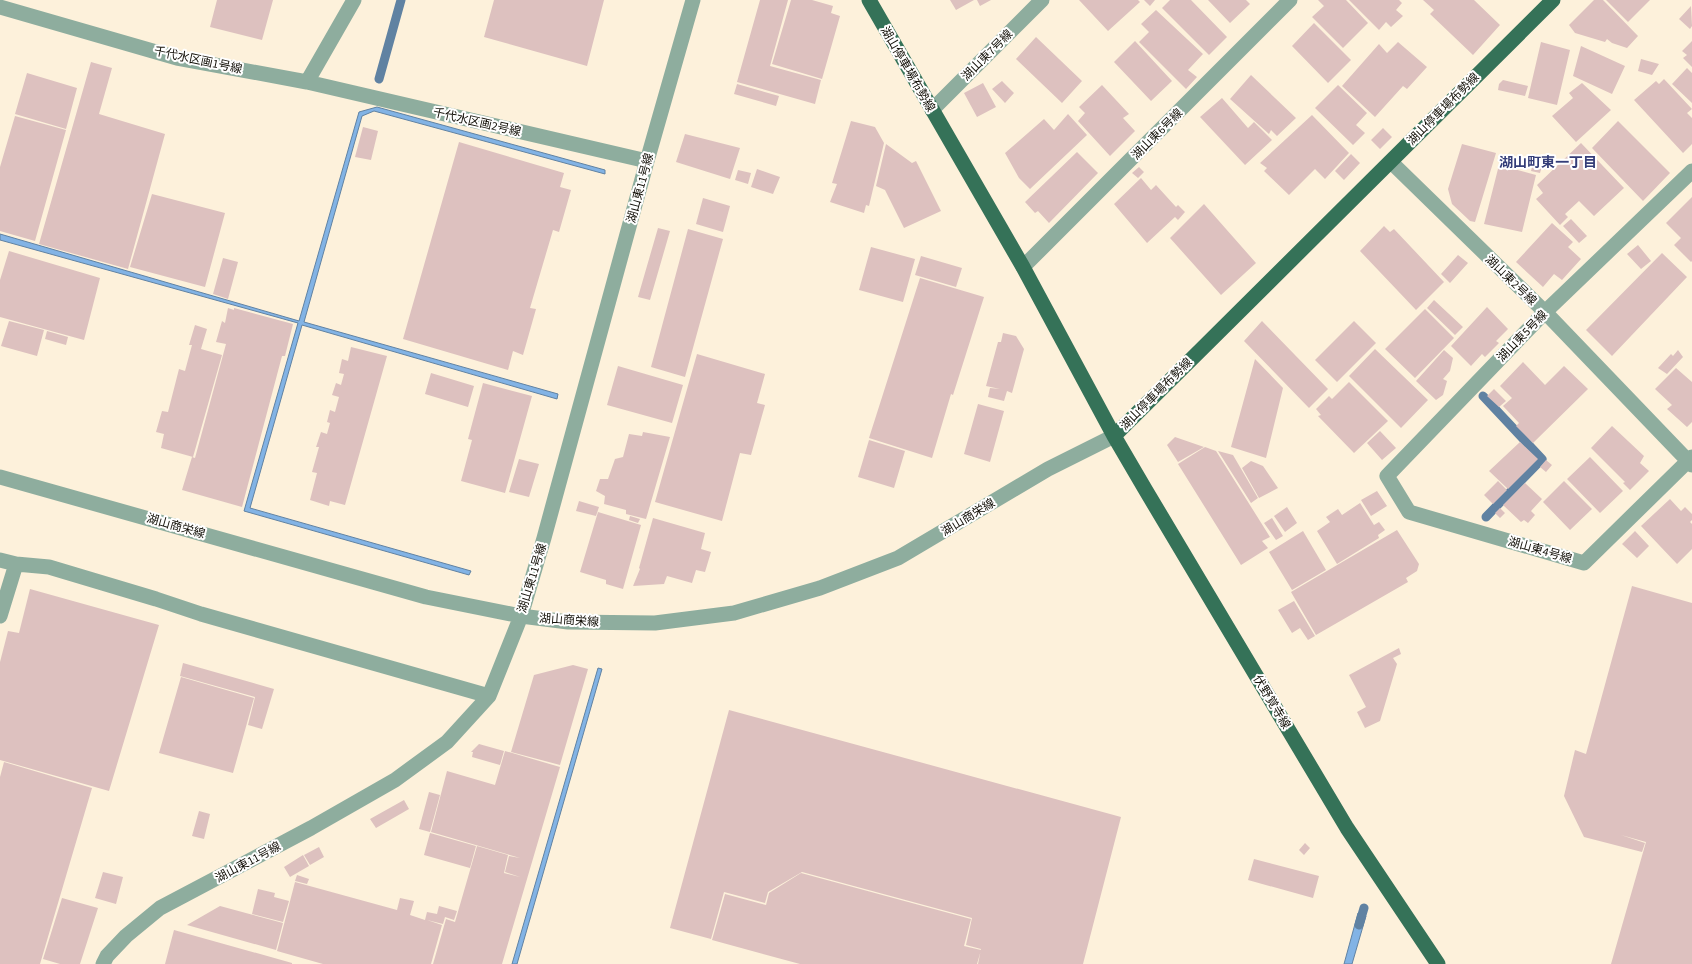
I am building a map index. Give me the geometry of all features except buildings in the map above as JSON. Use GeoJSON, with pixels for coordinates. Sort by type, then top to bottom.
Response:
{"type":"FeatureCollection","features":[{"type":"Feature","properties":{"kind":"main road","name":"湖山停車場布勢線"},"geometry":{"type":"LineString","coordinates":[[869,0],[1023,267],[1114,436],[1553,0]]}},
{"type":"Feature","properties":{"kind":"main road","name":"伏野覚寺線"},"geometry":{"type":"LineString","coordinates":[[1114,436],[1347,828],[1438,964]]}},
{"type":"Feature","properties":{"kind":"street"},"geometry":{"type":"LineString","coordinates":[[307,82],[354,0]]}},
{"type":"Feature","properties":{"kind":"street","name":"湖山東11号線"},"geometry":{"type":"LineString","coordinates":[[103,964],[107,956],[126,936],[160,908],[311,828],[395,780],[446,742],[489,696],[521,616],[544,538],[693,0]]}},
{"type":"Feature","properties":{"kind":"street","name":"湖山東7号線"},"geometry":{"type":"LineString","coordinates":[[932,110],[1042,0]]}},
{"type":"Feature","properties":{"kind":"street","name":"湖山東6号線"},"geometry":{"type":"LineString","coordinates":[[1023,267],[1290,0]]}},
{"type":"Feature","properties":{"kind":"street","name":"千代水区画1号線"},"geometry":{"type":"LineString","coordinates":[[0,7],[177,58],[307,82]]}},
{"type":"Feature","properties":{"kind":"street","name":"千代水区画2号線"},"geometry":{"type":"LineString","coordinates":[[307,82],[647,161]]}},
{"type":"Feature","properties":{"kind":"street","name":"湖山東2号線"},"geometry":{"type":"LineString","coordinates":[[1391,162],[1544,312],[1691,461]]}},
{"type":"Feature","properties":{"kind":"street","name":"湖山東5号線"},"geometry":{"type":"LineString","coordinates":[[1409,512],[1387,476],[1544,312],[1692,171]]}},
{"type":"Feature","properties":{"kind":"street","name":"湖山商栄線"},"geometry":{"type":"LineString","coordinates":[[0,477],[426,597],[521,616],[568,622],[655,623],[734,613],[820,588],[898,558],[1048,469],[1114,436]]}},
{"type":"Feature","properties":{"kind":"street","name":"湖山東4号線"},"geometry":{"type":"LineString","coordinates":[[1409,512],[1584,563],[1691,461]]}},
{"type":"Feature","properties":{"kind":"street"},"geometry":{"type":"LineString","coordinates":[[0,560],[16,564],[49,567],[201,614],[489,696]]}},
{"type":"Feature","properties":{"kind":"street"},"geometry":{"type":"LineString","coordinates":[[0,616],[16,564]]}},
{"type":"Feature","properties":{"kind":"water"},"geometry":{"type":"Polygon","coordinates":[[[377,107],[605,170],[605,174],[374,111],[362,116],[304,322],[558,394],[557,399],[302,325],[250,508],[471,571],[469,575],[244,511],[298,323],[0,240],[0,234],[299,321],[359,112],[377,107]]]}},
{"type":"Feature","properties":{"kind":"water"},"geometry":{"type":"Polygon","coordinates":[[[598,668],[602,669],[517,964],[512,964],[598,668]]]}},
{"type":"Feature","properties":{"kind":"water"},"geometry":{"type":"Polygon","coordinates":[[[1358,913],[1366,916],[1352,964],[1344,964],[1358,913]]]}},
{"type":"Feature","properties":{"kind":"waterway"},"geometry":{"type":"LineString","coordinates":[[379,79],[401,0]]}},
{"type":"Feature","properties":{"kind":"waterway"},"geometry":{"type":"LineString","coordinates":[[1483,396],[1542,459],[1486,517]]}},
{"type":"Feature","properties":{"kind":"waterway"},"geometry":{"type":"LineString","coordinates":[[1359,925],[1364,908]]}},
{"type":"Feature","properties":{"kind":"district","name":"湖山町東一丁目"},"geometry":{"type":"Point","coordinates":[1548,162]}}]}
